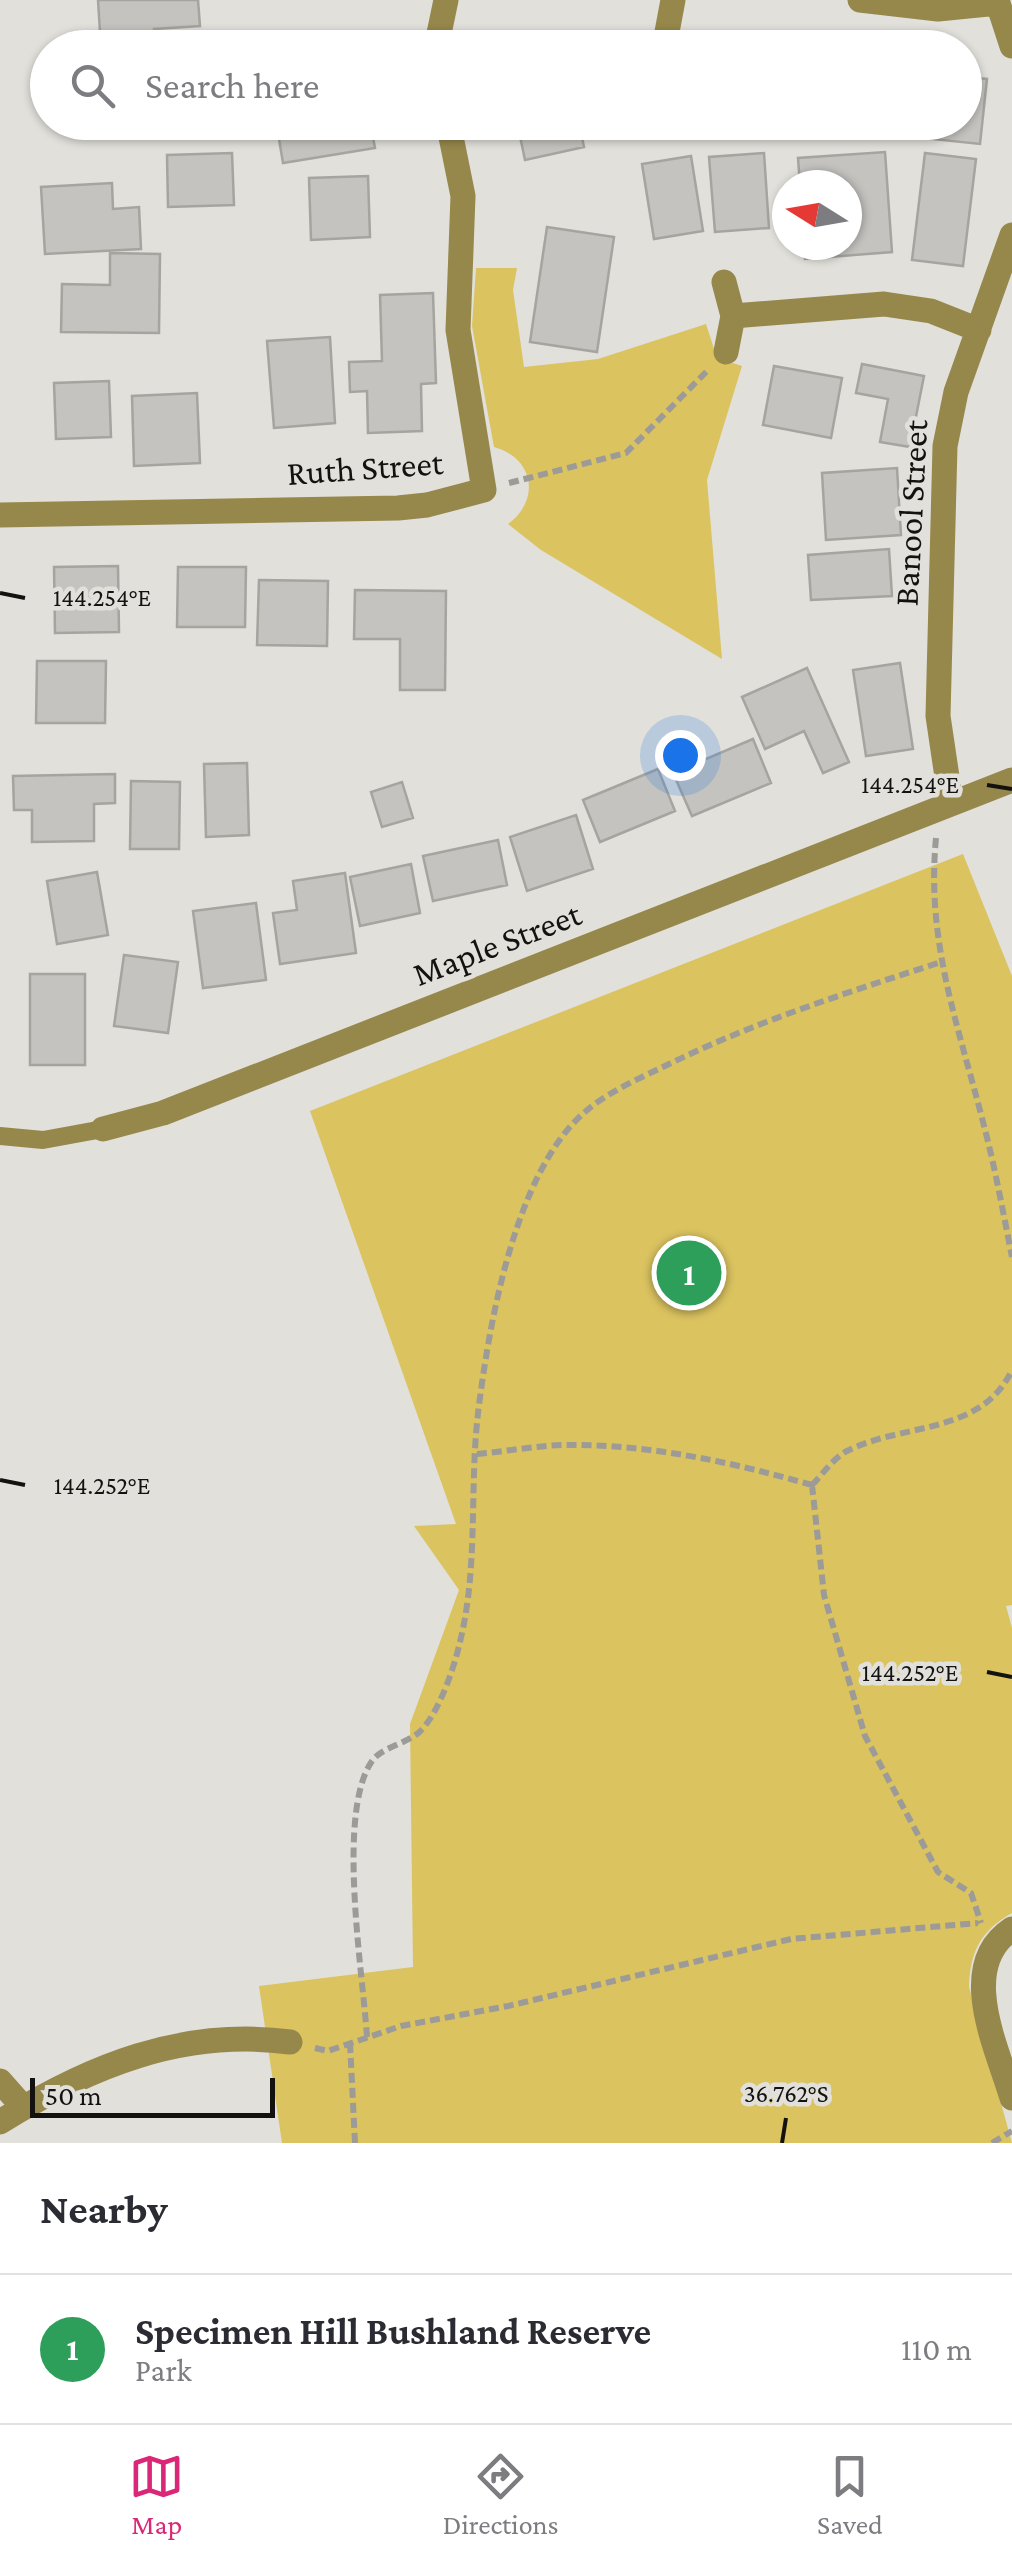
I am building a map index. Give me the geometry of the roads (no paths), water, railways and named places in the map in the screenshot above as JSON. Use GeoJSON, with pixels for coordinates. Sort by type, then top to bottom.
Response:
{"type":"FeatureCollection","features":[{"type":"Feature","properties":{"kind":"street"},"geometry":{"type":"LineString","coordinates":[[440,30],[446,0]]}},
{"type":"Feature","properties":{"kind":"street"},"geometry":{"type":"LineString","coordinates":[[667,30],[672,0]]}},
{"type":"Feature","properties":{"kind":"street"},"geometry":{"type":"LineString","coordinates":[[860,0],[938,8],[998,2],[1012,46]]}},
{"type":"Feature","properties":{"kind":"street","name":"Ruth Street"},"geometry":{"type":"LineString","coordinates":[[0,516],[398,508],[428,506],[484,490],[458,330],[463,196],[452,140]]}},
{"type":"Feature","properties":{"kind":"street","name":"Banool Street"},"geometry":{"type":"LineString","coordinates":[[945,807],[938,716],[945,446],[956,392],[1012,235]]}},
{"type":"Feature","properties":{"kind":"street"},"geometry":{"type":"LineString","coordinates":[[724,282],[733,316],[726,352]]}},
{"type":"Feature","properties":{"kind":"street"},"geometry":{"type":"LineString","coordinates":[[733,316],[884,304],[931,311],[978,330]]}},
{"type":"Feature","properties":{"kind":"street","name":"Maple Street"},"geometry":{"type":"LineString","coordinates":[[103,1128],[178,1107],[1012,780]]}},
{"type":"Feature","properties":{"kind":"street"},"geometry":{"type":"LineString","coordinates":[[997,1930],[983,1968],[983,1986],[1012,2098]]}},
{"type":"Feature","properties":{"kind":"street"},"geometry":{"type":"LineString","coordinates":[[0,2122],[98,2068],[162,2047],[240,2037],[290,2042]]}},
{"type":"Feature","properties":{"kind":"street"},"geometry":{"type":"LineString","coordinates":[[0,2081],[24,2107]]}},
{"type":"Feature","properties":{"kind":"lane","name":"Maple Street"},"geometry":{"type":"LineString","coordinates":[[0,1136],[43,1140],[103,1128]]}},
{"type":"Feature","properties":{"kind":"place","name":"Specimen Hill Bushland Reserve"},"geometry":{"type":"Point","coordinates":[689,1273]}}]}
